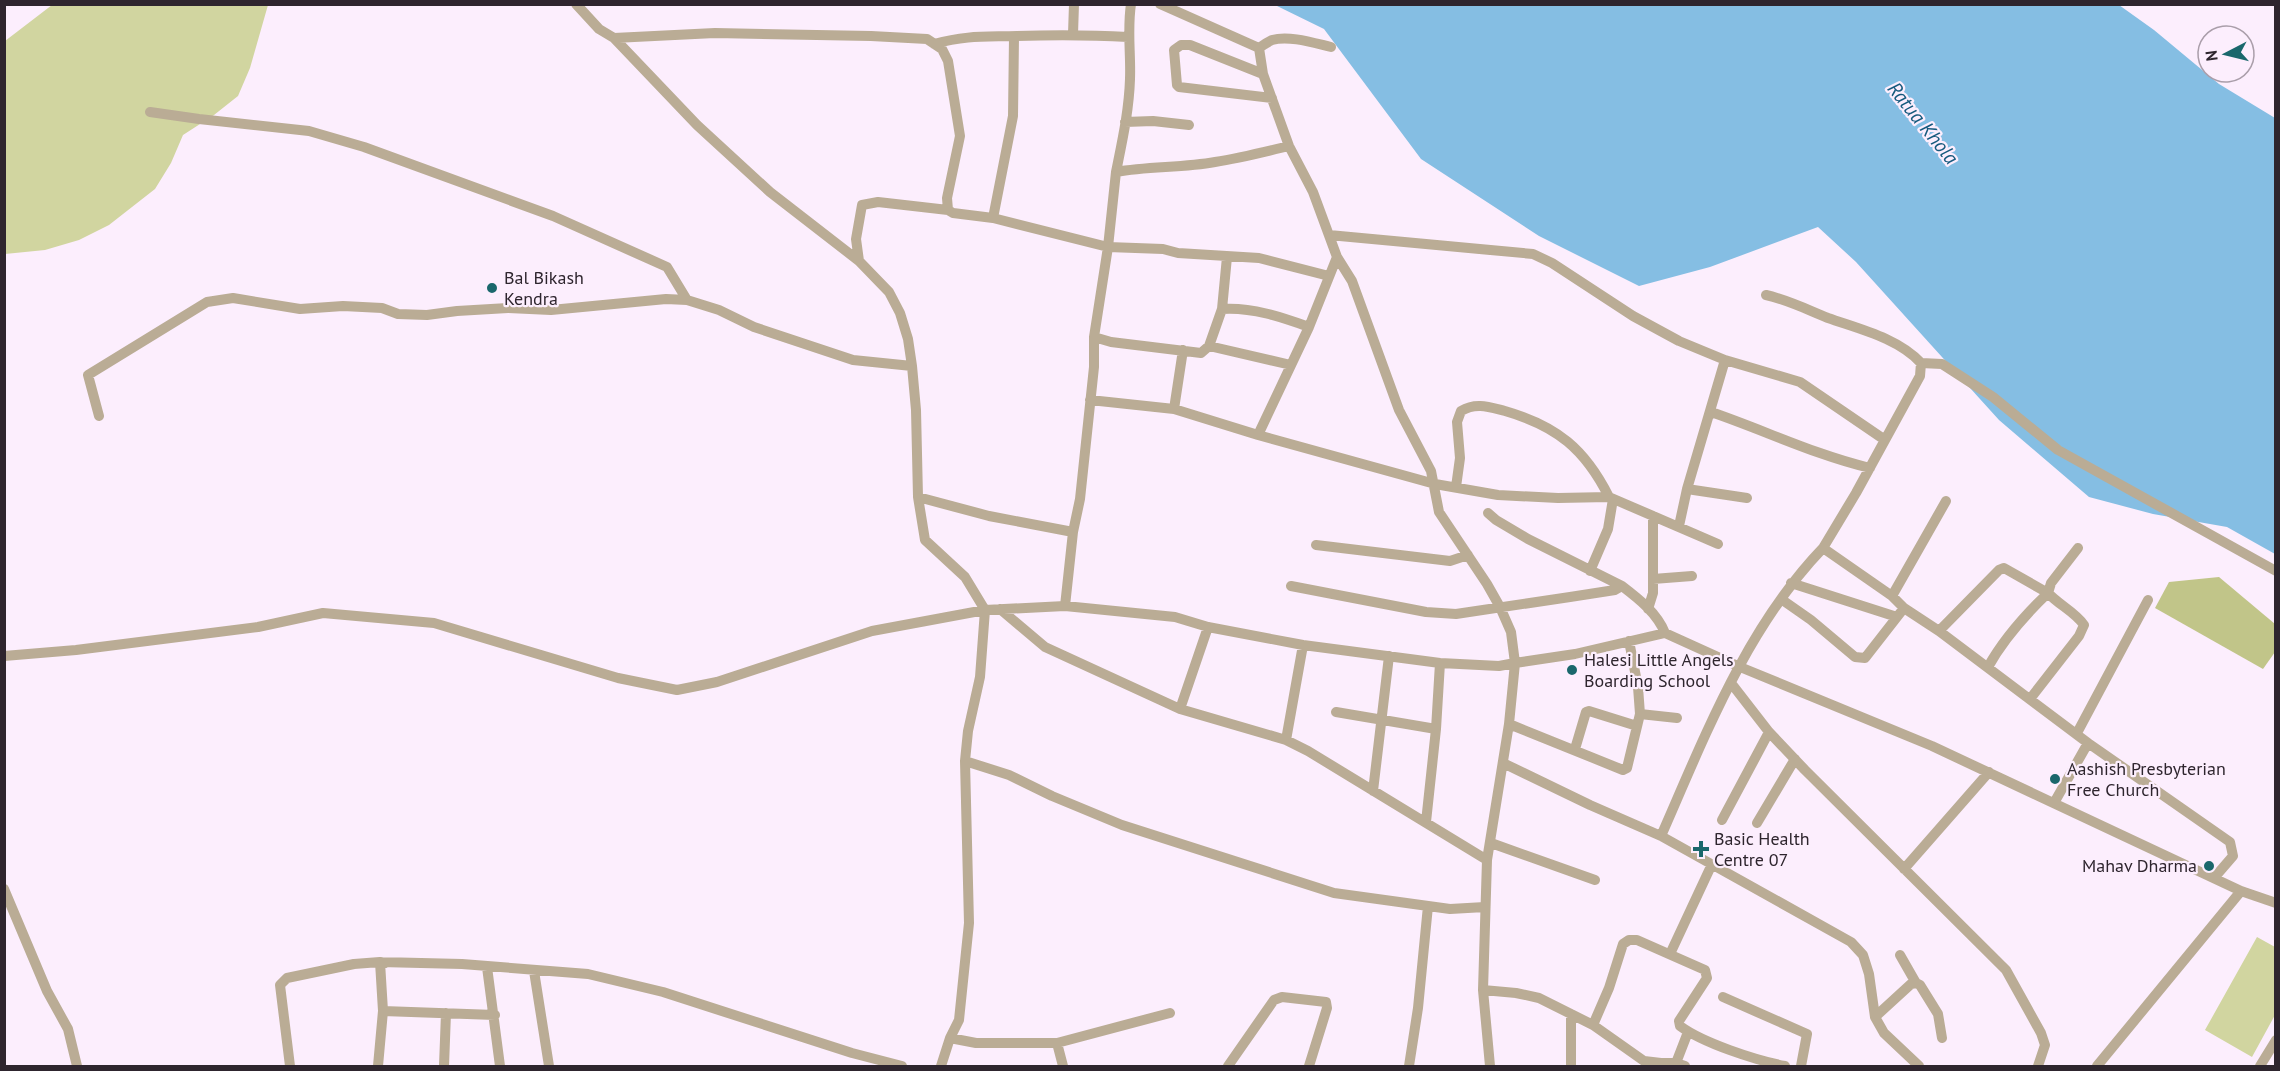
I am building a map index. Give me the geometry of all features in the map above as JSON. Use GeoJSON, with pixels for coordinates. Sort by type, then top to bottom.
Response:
{"type":"FeatureCollection","features":[{"type":"Feature","properties":{"kind":"street"},"geometry":{"type":"LineString","coordinates":[[576,4],[599,29],[614,38],[697,125],[770,192],[859,261],[889,292],[900,313],[908,339],[912,366],[916,410],[918,497],[924,540],[965,577],[985,610],[980,677],[968,731],[965,761],[969,922],[959,1020],[950,1038],[941,1066]]}},
{"type":"Feature","properties":{"kind":"street"},"geometry":{"type":"LineString","coordinates":[[1073,34],[1074,4]]}},
{"type":"Feature","properties":{"kind":"street"},"geometry":{"type":"LineString","coordinates":[[1065,606],[1073,532],[1080,500],[1095,337],[1130,79],[1128,37],[1131,4]]}},
{"type":"Feature","properties":{"kind":"street"},"geometry":{"type":"LineString","coordinates":[[1160,4],[1259,48]]}},
{"type":"Feature","properties":{"kind":"street"},"geometry":{"type":"LineString","coordinates":[[614,38],[727,33],[927,39],[942,49],[948,60],[960,136],[947,198],[948,210]]}},
{"type":"Feature","properties":{"kind":"street"},"geometry":{"type":"LineString","coordinates":[[934,44],[959,37],[1073,34],[1128,37]]}},
{"type":"Feature","properties":{"kind":"street"},"geometry":{"type":"LineString","coordinates":[[993,218],[1013,116],[1014,37]]}},
{"type":"Feature","properties":{"kind":"street"},"geometry":{"type":"LineString","coordinates":[[1259,48],[1273,40],[1283,39],[1307,41],[1331,47]]}},
{"type":"Feature","properties":{"kind":"street"},"geometry":{"type":"LineString","coordinates":[[1263,74],[1190,45],[1181,45],[1174,50],[1179,87],[1272,98]]}},
{"type":"Feature","properties":{"kind":"street"},"geometry":{"type":"LineString","coordinates":[[1259,48],[1263,74],[1289,146],[1313,192],[1337,256],[1352,281],[1399,410],[1431,471],[1439,512],[1500,607],[1511,632],[1515,663],[1509,724],[1487,861],[1483,990],[1490,1066]]}},
{"type":"Feature","properties":{"kind":"street"},"geometry":{"type":"LineString","coordinates":[[150,112],[309,131],[364,147],[553,216],[667,267],[687,300]]}},
{"type":"Feature","properties":{"kind":"street"},"geometry":{"type":"LineString","coordinates":[[1125,122],[1153,121],[1189,125]]}},
{"type":"Feature","properties":{"kind":"street"},"geometry":{"type":"LineString","coordinates":[[1116,172],[1215,162],[1289,146]]}},
{"type":"Feature","properties":{"kind":"street"},"geometry":{"type":"LineString","coordinates":[[859,261],[856,239],[862,205],[879,202],[993,218],[1108,247],[1163,249],[1178,253],[1259,258],[1329,276]]}},
{"type":"Feature","properties":{"kind":"street"},"geometry":{"type":"LineString","coordinates":[[1329,235],[1533,254],[1552,263],[1633,316],[1679,341],[1725,360],[1800,382],[1886,440]]}},
{"type":"Feature","properties":{"kind":"street"},"geometry":{"type":"LineString","coordinates":[[1258,435],[1309,327],[1337,256]]}},
{"type":"Feature","properties":{"kind":"street"},"geometry":{"type":"LineString","coordinates":[[1095,337],[1111,342],[1201,352],[1209,346],[1222,309],[1227,257]]}},
{"type":"Feature","properties":{"kind":"street"},"geometry":{"type":"LineString","coordinates":[[1660,836],[1731,683],[1758,632],[1791,583],[1822,548],[1886,440],[1920,376],[1921,363],[1916,357],[1890,341],[1785,300],[1766,295]]}},
{"type":"Feature","properties":{"kind":"street"},"geometry":{"type":"LineString","coordinates":[[99,416],[88,375],[207,302],[233,298],[300,309],[362,307],[382,308],[398,314],[428,315],[508,308],[551,310],[666,299],[687,300],[720,310],[754,327],[853,360],[912,366]]}},
{"type":"Feature","properties":{"kind":"street"},"geometry":{"type":"LineString","coordinates":[[1222,309],[1236,308],[1254,311],[1286,318],[1309,327]]}},
{"type":"Feature","properties":{"kind":"street"},"geometry":{"type":"LineString","coordinates":[[1209,346],[1291,365]]}},
{"type":"Feature","properties":{"kind":"street"},"geometry":{"type":"LineString","coordinates":[[1174,409],[1183,350]]}},
{"type":"Feature","properties":{"kind":"street"},"geometry":{"type":"LineString","coordinates":[[1679,526],[1687,489],[1725,360]]}},
{"type":"Feature","properties":{"kind":"street"},"geometry":{"type":"LineString","coordinates":[[1921,363],[1941,364],[1993,397],[2058,450],[2276,571]]}},
{"type":"Feature","properties":{"kind":"street"},"geometry":{"type":"LineString","coordinates":[[1090,400],[1174,409],[1435,484],[1521,497],[1611,498],[1718,543]]}},
{"type":"Feature","properties":{"kind":"street"},"geometry":{"type":"LineString","coordinates":[[1456,487],[1460,458],[1457,422],[1461,411],[1482,405],[1520,416],[1552,429],[1574,447],[1598,475],[1611,498],[1608,528],[1590,571]]}},
{"type":"Feature","properties":{"kind":"street"},"geometry":{"type":"LineString","coordinates":[[1711,412],[1757,428],[1823,456],[1870,468]]}},
{"type":"Feature","properties":{"kind":"street"},"geometry":{"type":"LineString","coordinates":[[1687,489],[1747,498]]}},
{"type":"Feature","properties":{"kind":"street"},"geometry":{"type":"LineString","coordinates":[[918,497],[989,516],[1073,532]]}},
{"type":"Feature","properties":{"kind":"street"},"geometry":{"type":"LineString","coordinates":[[1892,596],[1946,501]]}},
{"type":"Feature","properties":{"kind":"street"},"geometry":{"type":"LineString","coordinates":[[1488,513],[1528,539],[1622,586],[1660,620],[1665,633]]}},
{"type":"Feature","properties":{"kind":"street"},"geometry":{"type":"LineString","coordinates":[[1648,609],[1653,593],[1653,516]]}},
{"type":"Feature","properties":{"kind":"street"},"geometry":{"type":"LineString","coordinates":[[1316,545],[1450,561],[1468,555]]}},
{"type":"Feature","properties":{"kind":"street"},"geometry":{"type":"LineString","coordinates":[[1822,548],[1892,596],[1901,613]]}},
{"type":"Feature","properties":{"kind":"street"},"geometry":{"type":"LineString","coordinates":[[1988,667],[1996,653],[2031,609],[2048,593],[2051,584],[2078,548]]}},
{"type":"Feature","properties":{"kind":"street"},"geometry":{"type":"LineString","coordinates":[[1939,631],[1999,570],[2004,568],[2048,593],[2058,604],[2079,618],[2084,625],[2079,636],[2030,699]]}},
{"type":"Feature","properties":{"kind":"street"},"geometry":{"type":"LineString","coordinates":[[1653,579],[1692,576]]}},
{"type":"Feature","properties":{"kind":"street"},"geometry":{"type":"LineString","coordinates":[[1791,583],[1901,613],[1939,631],[2088,742],[2230,842],[2233,856],[2214,878]]}},
{"type":"Feature","properties":{"kind":"street"},"geometry":{"type":"LineString","coordinates":[[1291,586],[1426,612],[1456,614],[1615,590],[1622,586]]}},
{"type":"Feature","properties":{"kind":"street"},"geometry":{"type":"LineString","coordinates":[[1781,599],[1856,657],[1865,658],[1901,613]]}},
{"type":"Feature","properties":{"kind":"street"},"geometry":{"type":"LineString","coordinates":[[2077,732],[2148,600]]}},
{"type":"Feature","properties":{"kind":"street"},"geometry":{"type":"LineString","coordinates":[[4,656],[76,650],[258,627],[324,613],[434,623],[618,678],[677,690],[717,682],[872,631],[1000,609],[1065,606],[1175,617],[1208,627],[1303,645],[1440,663],[1499,666],[1575,654],[1665,633],[1710,651],[1740,667],[1932,746],[2241,891],[2276,903]]}},
{"type":"Feature","properties":{"kind":"street"},"geometry":{"type":"LineString","coordinates":[[1000,609],[1045,647],[1180,709],[1286,740],[1308,751],[1487,861]]}},
{"type":"Feature","properties":{"kind":"street"},"geometry":{"type":"LineString","coordinates":[[1180,709],[1208,627]]}},
{"type":"Feature","properties":{"kind":"street"},"geometry":{"type":"LineString","coordinates":[[1509,724],[1623,770],[1627,768],[1639,720],[1638,687],[1629,641]]}},
{"type":"Feature","properties":{"kind":"street"},"geometry":{"type":"LineString","coordinates":[[1286,740],[1303,645]]}},
{"type":"Feature","properties":{"kind":"street"},"geometry":{"type":"LineString","coordinates":[[1373,791],[1389,656]]}},
{"type":"Feature","properties":{"kind":"street"},"geometry":{"type":"LineString","coordinates":[[1425,822],[1436,729],[1440,663]]}},
{"type":"Feature","properties":{"kind":"street"},"geometry":{"type":"LineString","coordinates":[[1731,683],[1795,759],[2006,970],[2041,1033],[2045,1045],[2038,1066]]}},
{"type":"Feature","properties":{"kind":"street"},"geometry":{"type":"LineString","coordinates":[[1575,749],[1586,712],[1589,711],[1639,720],[1677,718]]}},
{"type":"Feature","properties":{"kind":"street"},"geometry":{"type":"LineString","coordinates":[[1336,712],[1436,729]]}},
{"type":"Feature","properties":{"kind":"street"},"geometry":{"type":"LineString","coordinates":[[1722,820],[1770,732]]}},
{"type":"Feature","properties":{"kind":"street"},"geometry":{"type":"LineString","coordinates":[[2054,803],[2088,742]]}},
{"type":"Feature","properties":{"kind":"street"},"geometry":{"type":"LineString","coordinates":[[1757,823],[1795,759]]}},
{"type":"Feature","properties":{"kind":"street"},"geometry":{"type":"LineString","coordinates":[[965,761],[1009,775],[1052,796],[1122,825],[1334,893],[1449,909],[1485,907]]}},
{"type":"Feature","properties":{"kind":"street"},"geometry":{"type":"LineString","coordinates":[[1503,763],[1660,836],[1851,942],[1863,955],[1866,964],[1875,1017],[1884,1033],[1919,1066]]}},
{"type":"Feature","properties":{"kind":"street"},"geometry":{"type":"LineString","coordinates":[[1904,868],[1989,772]]}},
{"type":"Feature","properties":{"kind":"street"},"geometry":{"type":"LineString","coordinates":[[1491,843],[1595,880]]}},
{"type":"Feature","properties":{"kind":"street"},"geometry":{"type":"LineString","coordinates":[[1670,954],[1712,864]]}},
{"type":"Feature","properties":{"kind":"street"},"geometry":{"type":"LineString","coordinates":[[4,889],[47,991],[68,1029],[77,1066]]}},
{"type":"Feature","properties":{"kind":"street"},"geometry":{"type":"LineString","coordinates":[[2097,1066],[2241,891]]}},
{"type":"Feature","properties":{"kind":"street"},"geometry":{"type":"LineString","coordinates":[[1409,1066],[1418,1008],[1428,906]]}},
{"type":"Feature","properties":{"kind":"street"},"geometry":{"type":"LineString","coordinates":[[1593,1025],[1609,988],[1623,944],[1629,940],[1637,940],[1705,970],[1707,978],[1678,1021],[1680,1026],[1688,1032],[1764,1062],[1785,1066]]}},
{"type":"Feature","properties":{"kind":"street"},"geometry":{"type":"LineString","coordinates":[[1900,955],[1938,1014],[1942,1038]]}},
{"type":"Feature","properties":{"kind":"street"},"geometry":{"type":"LineString","coordinates":[[380,962],[393,964]]}},
{"type":"Feature","properties":{"kind":"street"},"geometry":{"type":"LineString","coordinates":[[378,1066],[383,1011],[380,962]]}},
{"type":"Feature","properties":{"kind":"street"},"geometry":{"type":"LineString","coordinates":[[290,1066],[280,985],[287,978],[354,964],[380,962],[588,974],[663,992],[852,1053],[902,1066]]}},
{"type":"Feature","properties":{"kind":"street"},"geometry":{"type":"LineString","coordinates":[[488,967],[500,1066]]}},
{"type":"Feature","properties":{"kind":"street"},"geometry":{"type":"LineString","coordinates":[[534,971],[549,1066]]}},
{"type":"Feature","properties":{"kind":"street"},"geometry":{"type":"LineString","coordinates":[[1875,1017],[1911,984],[1916,983]]}},
{"type":"Feature","properties":{"kind":"street"},"geometry":{"type":"LineString","coordinates":[[1483,990],[1539,998],[1593,1025],[1644,1060],[1681,1065],[1688,1032]]}},
{"type":"Feature","properties":{"kind":"street"},"geometry":{"type":"LineString","coordinates":[[1228,1066],[1274,1000],[1282,997],[1326,1002],[1327,1008],[1309,1066]]}},
{"type":"Feature","properties":{"kind":"street"},"geometry":{"type":"LineString","coordinates":[[1723,997],[1807,1034],[1801,1066]]}},
{"type":"Feature","properties":{"kind":"street"},"geometry":{"type":"LineString","coordinates":[[383,1011],[495,1015]]}},
{"type":"Feature","properties":{"kind":"street"},"geometry":{"type":"LineString","coordinates":[[444,1066],[446,1013]]}},
{"type":"Feature","properties":{"kind":"street"},"geometry":{"type":"LineString","coordinates":[[950,1038],[976,1043],[1057,1043],[1170,1013]]}},
{"type":"Feature","properties":{"kind":"street"},"geometry":{"type":"LineString","coordinates":[[1571,1014],[1571,1066]]}},
{"type":"Feature","properties":{"kind":"street"},"geometry":{"type":"LineString","coordinates":[[2260,1066],[2276,1040]]}},
{"type":"Feature","properties":{"kind":"street"},"geometry":{"type":"LineString","coordinates":[[1057,1043],[1063,1066]]}},
{"type":"Feature","properties":{"kind":"green space"},"geometry":{"type":"Polygon","coordinates":[[[52,5],[268,5],[250,68],[238,96],[183,135],[171,163],[155,189],[109,225],[79,240],[45,250],[5,254],[5,41],[52,5]]]}},
{"type":"Feature","properties":{"kind":"green space"},"geometry":{"type":"Polygon","coordinates":[[[2219,577],[2275,624],[2275,652],[2263,669],[2155,608],[2169,582],[2219,577]]]}},
{"type":"Feature","properties":{"kind":"green space"},"geometry":{"type":"Polygon","coordinates":[[[2257,937],[2275,947],[2275,1015],[2252,1057],[2205,1030],[2257,937]]]}},
{"type":"Feature","properties":{"kind":"water","name":"Ratua Khola"},"geometry":{"type":"Polygon","coordinates":[[[1275,5],[2119,5],[2196,65],[2196,84],[2219,84],[2275,118],[2275,554],[2227,527],[2153,514],[2089,497],[1999,420],[1856,262],[1818,227],[1710,267],[1639,286],[1539,236],[1421,159],[1324,29],[1275,5]]]}},
{"type":"Feature","properties":{"kind":"place","name":"Bal Bikash Kendra"},"geometry":{"type":"Point","coordinates":[492,288]}},
{"type":"Feature","properties":{"kind":"place","name":"Halesi Little Angels Boarding School"},"geometry":{"type":"Point","coordinates":[1572,670]}},
{"type":"Feature","properties":{"kind":"place","name":"Aashish Presbyterian Free Church"},"geometry":{"type":"Point","coordinates":[2055,779]}},
{"type":"Feature","properties":{"kind":"place","name":"Basic Health Centre 07"},"geometry":{"type":"Point","coordinates":[1701,849]}},
{"type":"Feature","properties":{"kind":"place","name":"Mahav Dharma"},"geometry":{"type":"Point","coordinates":[2209,866]}}]}
